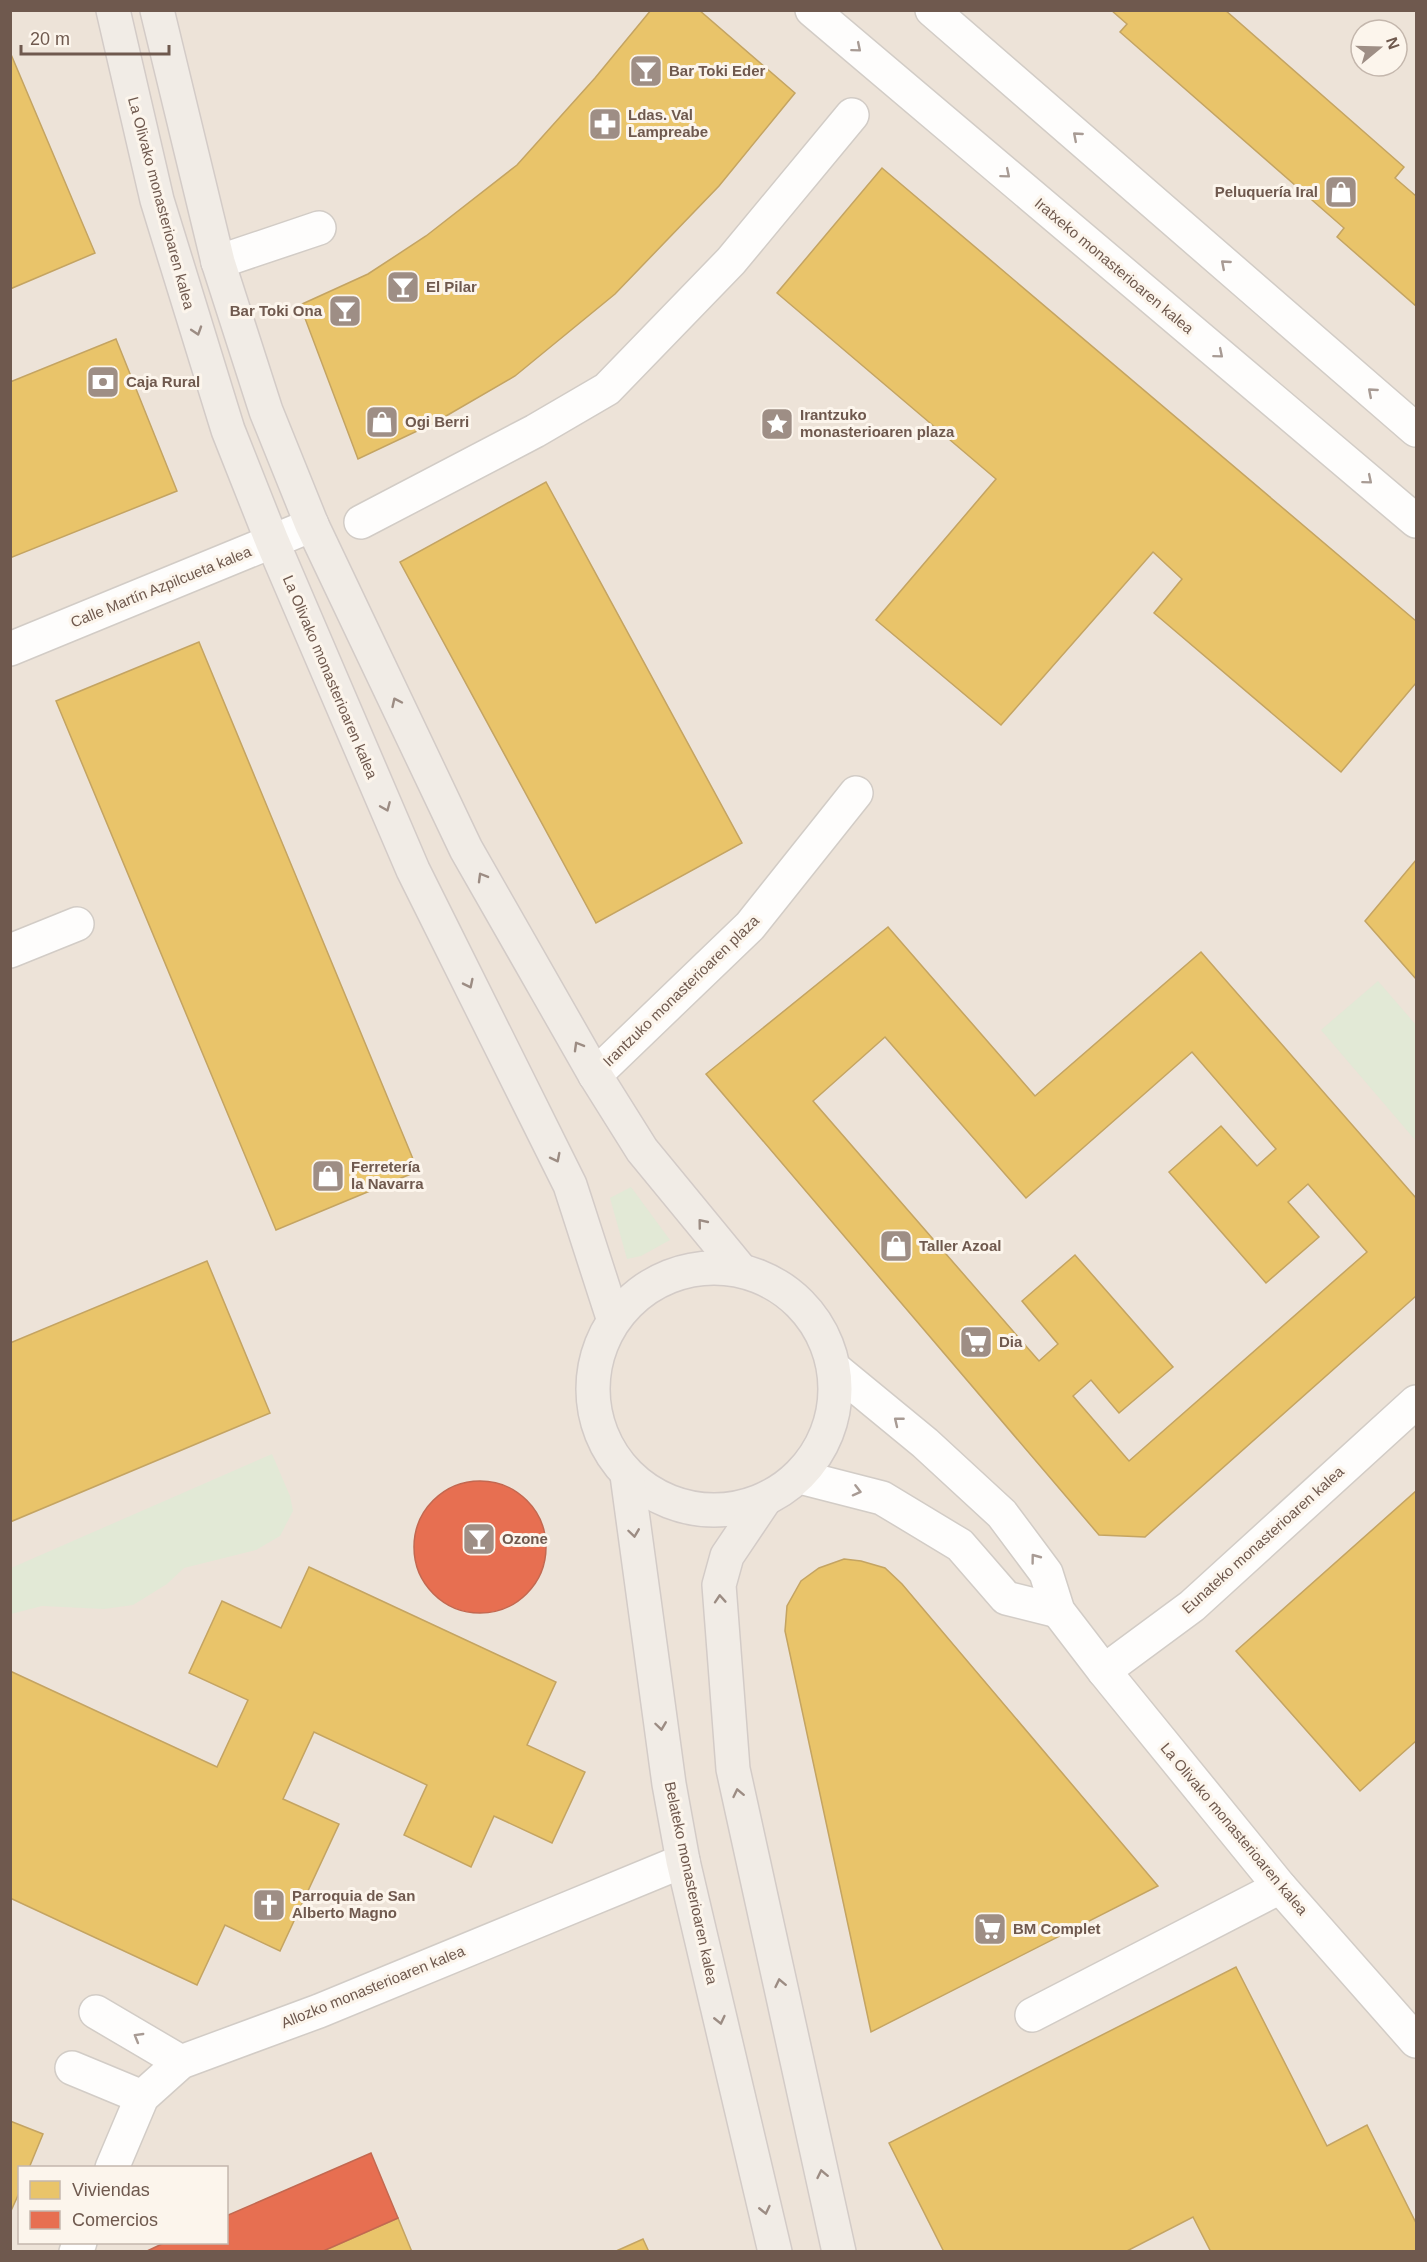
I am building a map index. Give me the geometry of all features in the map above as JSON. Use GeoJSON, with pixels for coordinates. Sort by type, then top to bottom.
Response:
{"type":"FeatureCollection","features":[{"type":"Feature","properties":{"kind":"main road","name":"La Olivako monasterioaren kalea"},"geometry":{"type":"LineString","coordinates":[[113,10],[157,200],[228,430],[272,541],[413,870],[570,1185],[613,1318]]}},
{"type":"Feature","properties":{"kind":"main road"},"geometry":{"type":"LineString","coordinates":[[157,10],[218,262],[266,411],[312,525],[466,849],[595,1075],[642,1150],[739,1268]]}},
{"type":"Feature","properties":{"kind":"main road"},"geometry":{"type":"LineString","coordinates":[[764,1502],[727,1509],[694,1510],[658,1497],[627,1475],[607,1450],[595,1418],[594,1361],[613,1318],[637,1293],[669,1274],[700,1268],[739,1268],[773,1283],[802,1303],[821,1334],[835,1369],[833,1416],[820,1450],[800,1477],[764,1502],[727,1556],[719,1585],[733,1769],[839,2252]]}},
{"type":"Feature","properties":{"kind":"main road","name":"Belateko monasterioaren kalea"},"geometry":{"type":"LineString","coordinates":[[627,1475],[669,1784],[683,1861],[775,2252]]}},
{"type":"Feature","properties":{"kind":"street","name":"Iratxeko monasterioaren kalea"},"geometry":{"type":"LineString","coordinates":[[812,10],[1416,521]]}},
{"type":"Feature","properties":{"kind":"street"},"geometry":{"type":"LineString","coordinates":[[932,10],[1416,430]]}},
{"type":"Feature","properties":{"kind":"street"},"geometry":{"type":"LineString","coordinates":[[361,522],[535,431],[607,389],[731,261],[852,115]]}},
{"type":"Feature","properties":{"kind":"street"},"geometry":{"type":"LineString","coordinates":[[218,262],[319,228]]}},
{"type":"Feature","properties":{"kind":"street","name":"Calle Martín Azpilcueta kalea"},"geometry":{"type":"LineString","coordinates":[[10,649],[312,525]]}},
{"type":"Feature","properties":{"kind":"street","name":"Irantzuko monasterioaren plaza"},"geometry":{"type":"LineString","coordinates":[[595,1075],[750,926],[856,793]]}},
{"type":"Feature","properties":{"kind":"street"},"geometry":{"type":"LineString","coordinates":[[10,951],[77,924]]}},
{"type":"Feature","properties":{"kind":"street","name":"La Olivako monasterioaren kalea"},"geometry":{"type":"LineString","coordinates":[[835,1369],[925,1443],[1002,1514],[1047,1573],[1058,1611],[1104,1671],[1280,1887],[1416,2041]]}},
{"type":"Feature","properties":{"kind":"street","name":"Eunateko monasterioaren kalea"},"geometry":{"type":"LineString","coordinates":[[1104,1671],[1192,1606],[1416,1402]]}},
{"type":"Feature","properties":{"kind":"street"},"geometry":{"type":"LineString","coordinates":[[800,1477],[882,1498],[960,1545],[1006,1598],[1058,1611]]}},
{"type":"Feature","properties":{"kind":"street","name":"Allozko monasterioaren kalea"},"geometry":{"type":"LineString","coordinates":[[113,2166],[142,2097],[181,2062],[319,2011],[683,1861]]}},
{"type":"Feature","properties":{"kind":"street"},"geometry":{"type":"LineString","coordinates":[[1032,2014],[1280,1887]]}},
{"type":"Feature","properties":{"kind":"street"},"geometry":{"type":"LineString","coordinates":[[96,2012],[181,2062]]}},
{"type":"Feature","properties":{"kind":"street"},"geometry":{"type":"LineString","coordinates":[[72,2068],[142,2097]]}},
{"type":"Feature","properties":{"kind":"shaded area"},"geometry":{"type":"Polygon","coordinates":[[[11,11],[1416,11],[1416,2251],[11,2251],[11,11]]]}},
{"type":"Feature","properties":{"kind":"green space"},"geometry":{"type":"Polygon","coordinates":[[[1378,981],[1416,1025],[1416,1141],[1321,1030],[1378,981]]]}},
{"type":"Feature","properties":{"kind":"green space"},"geometry":{"type":"Polygon","coordinates":[[[631,1187],[670,1240],[641,1256],[627,1259],[610,1198],[631,1187]]]}},
{"type":"Feature","properties":{"kind":"green space"},"geometry":{"type":"Polygon","coordinates":[[[272,1454],[290,1496],[293,1511],[280,1536],[256,1550],[184,1568],[167,1584],[133,1605],[104,1609],[42,1606],[11,1614],[11,1568],[272,1454]]]}},
{"type":"Feature","properties":{"kind":"building: Viviendas"},"geometry":{"type":"Polygon","coordinates":[[[651,10],[699,10],[795,93],[719,186],[615,294],[515,376],[434,423],[358,459],[300,305],[368,274],[426,236],[517,165],[595,78],[651,10]]]}},
{"type":"Feature","properties":{"kind":"building: Viviendas"},"geometry":{"type":"Polygon","coordinates":[[[1111,10],[1225,10],[1404,167],[1395,178],[1416,196],[1416,306],[1337,237],[1344,228],[1120,32],[1127,24],[1111,10]]]}},
{"type":"Feature","properties":{"kind":"building: Viviendas"},"geometry":{"type":"Polygon","coordinates":[[[10,52],[95,253],[10,289],[10,52]]]}},
{"type":"Feature","properties":{"kind":"building: Viviendas"},"geometry":{"type":"Polygon","coordinates":[[[882,168],[1416,621],[1416,683],[1341,772],[1154,613],[1182,579],[1153,552],[1001,725],[876,620],[996,479],[777,293],[882,168]]]}},
{"type":"Feature","properties":{"kind":"building: Viviendas"},"geometry":{"type":"Polygon","coordinates":[[[116,339],[177,491],[10,558],[10,382],[116,339]]]}},
{"type":"Feature","properties":{"kind":"building: Viviendas"},"geometry":{"type":"Polygon","coordinates":[[[546,482],[742,843],[596,923],[400,562],[546,482]]]}},
{"type":"Feature","properties":{"kind":"building: Viviendas"},"geometry":{"type":"Polygon","coordinates":[[[199,642],[418,1171],[276,1230],[56,701],[199,642]]]}},
{"type":"Feature","properties":{"kind":"building: Viviendas"},"geometry":{"type":"Polygon","coordinates":[[[1416,860],[1416,979],[1365,921],[1416,860]]]}},
{"type":"Feature","properties":{"kind":"building: Viviendas"},"geometry":{"type":"Polygon","coordinates":[[[888,927],[1035,1096],[1201,952],[1416,1198],[1416,1296],[1145,1537],[1099,1535],[706,1074],[888,927]],[[885,1037],[813,1101],[1039,1361],[1058,1344],[1022,1301],[1075,1255],[1173,1367],[1119,1413],[1091,1380],[1073,1396],[1129,1461],[1367,1252],[1308,1184],[1288,1202],[1319,1237],[1266,1283],[1169,1172],[1221,1126],[1257,1166],[1276,1149],[1192,1052],[1026,1198],[885,1037]]]}},
{"type":"Feature","properties":{"kind":"building: Viviendas"},"geometry":{"type":"Polygon","coordinates":[[[207,1261],[270,1413],[10,1522],[10,1343],[207,1261]]]}},
{"type":"Feature","properties":{"kind":"building: Viviendas"},"geometry":{"type":"Polygon","coordinates":[[[1416,1491],[1416,1741],[1360,1791],[1236,1651],[1416,1491]]]}},
{"type":"Feature","properties":{"kind":"building: Viviendas"},"geometry":{"type":"Polygon","coordinates":[[[844,1559],[885,1568],[902,1584],[1158,1886],[871,2032],[785,1631],[787,1606],[801,1581],[819,1568],[844,1559]]]}},
{"type":"Feature","properties":{"kind":"building: Viviendas"},"geometry":{"type":"Polygon","coordinates":[[[309,1567],[556,1682],[527,1745],[585,1772],[552,1843],[494,1816],[471,1867],[404,1835],[427,1785],[314,1732],[283,1799],[339,1824],[280,1951],[225,1925],[197,1985],[10,1898],[10,1671],[217,1767],[248,1700],[189,1673],[222,1601],[281,1628],[309,1567]]]}},
{"type":"Feature","properties":{"kind":"building: Viviendas"},"geometry":{"type":"Polygon","coordinates":[[[1236,1967],[1327,2146],[1367,2125],[1416,2223],[1416,2252],[1211,2252],[1193,2217],[1125,2252],[944,2252],[889,2143],[1236,1967]]]}},
{"type":"Feature","properties":{"kind":"building: Viviendas"},"geometry":{"type":"Polygon","coordinates":[[[10,2121],[43,2134],[30,2166],[18,2166],[18,2195],[10,2213],[10,2121]]]}},
{"type":"Feature","properties":{"kind":"building: Viviendas"},"geometry":{"type":"Polygon","coordinates":[[[398,2218],[412,2252],[321,2252],[398,2218]]]}},
{"type":"Feature","properties":{"kind":"building: Viviendas"},"geometry":{"type":"Polygon","coordinates":[[[643,2239],[649,2252],[614,2252],[643,2239]]]}},
{"type":"Feature","properties":{"kind":"building: Comercios"},"geometry":{"type":"Polygon","coordinates":[[[480,1481],[505,1486],[527,1500],[541,1522],[546,1547],[541,1572],[527,1594],[505,1608],[480,1613],[455,1608],[433,1594],[419,1572],[414,1547],[419,1522],[433,1500],[455,1486],[480,1481]]]}},
{"type":"Feature","properties":{"kind":"building: Comercios"},"geometry":{"type":"Polygon","coordinates":[[[371,2153],[398,2218],[321,2252],[145,2252],[162,2244],[228,2244],[228,2215],[371,2153]]]}},
{"type":"Feature","properties":{"kind":"place","name":"Bar Toki Eder"},"geometry":{"type":"Point","coordinates":[646,71]}},
{"type":"Feature","properties":{"kind":"place","name":"Ldas. Val Lampreabe"},"geometry":{"type":"Point","coordinates":[605,124]}},
{"type":"Feature","properties":{"kind":"place","name":"Peluquería Iral"},"geometry":{"type":"Point","coordinates":[1341,192]}},
{"type":"Feature","properties":{"kind":"place","name":"El Pilar"},"geometry":{"type":"Point","coordinates":[403,287]}},
{"type":"Feature","properties":{"kind":"place","name":"Bar Toki Ona"},"geometry":{"type":"Point","coordinates":[345,311]}},
{"type":"Feature","properties":{"kind":"place","name":"Caja Rural"},"geometry":{"type":"Point","coordinates":[103,382]}},
{"type":"Feature","properties":{"kind":"place","name":"Ogi Berri"},"geometry":{"type":"Point","coordinates":[382,422]}},
{"type":"Feature","properties":{"kind":"place","name":"Irantzuko monasterioaren plaza"},"geometry":{"type":"Point","coordinates":[777,424]}},
{"type":"Feature","properties":{"kind":"place","name":"Ferretería la Navarra"},"geometry":{"type":"Point","coordinates":[328,1176]}},
{"type":"Feature","properties":{"kind":"place","name":"Taller Azoal"},"geometry":{"type":"Point","coordinates":[896,1246]}},
{"type":"Feature","properties":{"kind":"place","name":"Dia"},"geometry":{"type":"Point","coordinates":[976,1342]}},
{"type":"Feature","properties":{"kind":"place","name":"Ozone"},"geometry":{"type":"Point","coordinates":[479,1539]}},
{"type":"Feature","properties":{"kind":"place","name":"Parroquia de San Alberto Magno"},"geometry":{"type":"Point","coordinates":[269,1905]}},
{"type":"Feature","properties":{"kind":"place","name":"BM Complet"},"geometry":{"type":"Point","coordinates":[990,1929]}}]}
